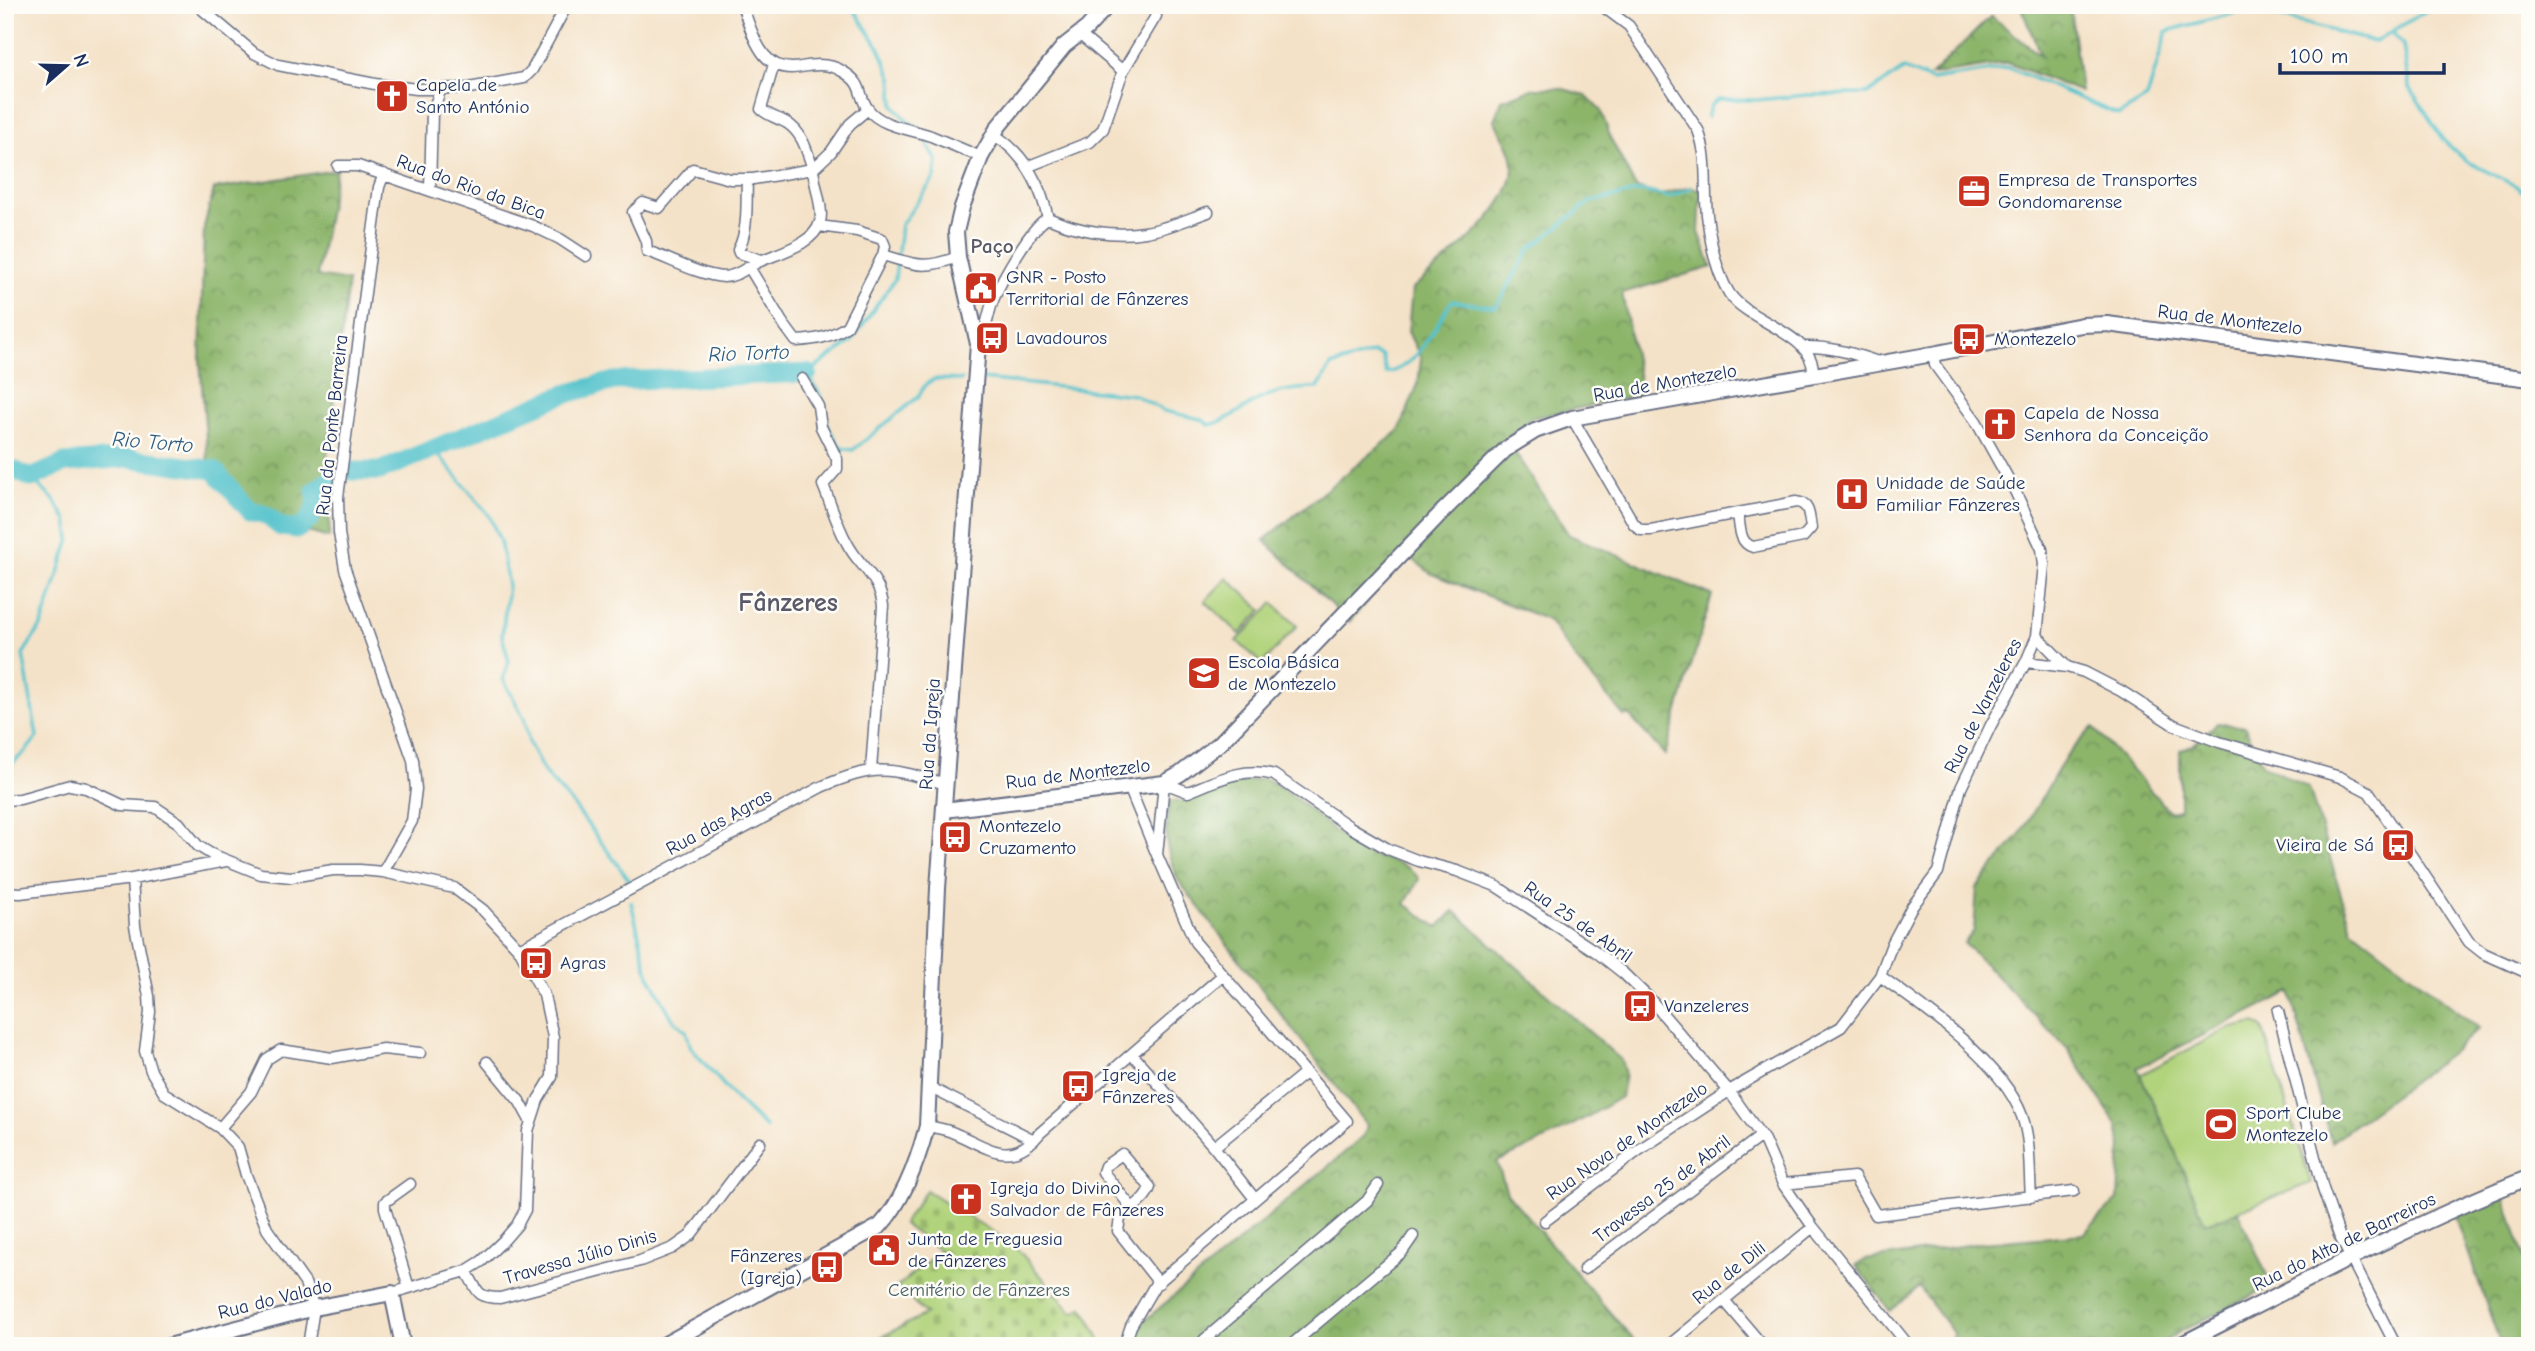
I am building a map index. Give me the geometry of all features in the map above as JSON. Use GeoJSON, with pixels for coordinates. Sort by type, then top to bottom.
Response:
{"type":"FeatureCollection","features":[{"type":"Feature","properties":{"kind":"street"},"geometry":{"type":"LineString","coordinates":[[197,5],[254,53],[278,65],[375,84],[417,89],[469,88],[524,78],[533,69],[567,5]]}},
{"type":"Feature","properties":{"kind":"street"},"geometry":{"type":"LineString","coordinates":[[742,5],[760,53],[767,61],[796,68],[835,66],[852,76],[862,91],[868,109],[882,120],[929,135],[981,157]]}},
{"type":"Feature","properties":{"kind":"street","name":"Rua da Igreja"},"geometry":{"type":"LineString","coordinates":[[663,1346],[880,1226],[893,1212],[922,1145],[927,1126],[927,1086],[944,810],[978,344],[958,257],[956,232],[962,207],[993,134],[1064,46],[1108,5]]}},
{"type":"Feature","properties":{"kind":"street"},"geometry":{"type":"LineString","coordinates":[[1028,166],[1090,142],[1103,128],[1123,71],[1156,16],[1152,5]]}},
{"type":"Feature","properties":{"kind":"street"},"geometry":{"type":"LineString","coordinates":[[1601,5],[1629,26],[1698,130],[1704,146],[1707,216],[1716,259],[1730,295],[1803,347],[1812,359],[1813,376]]}},
{"type":"Feature","properties":{"kind":"street"},"geometry":{"type":"LineString","coordinates":[[1079,34],[1123,71]]}},
{"type":"Feature","properties":{"kind":"street"},"geometry":{"type":"LineString","coordinates":[[774,64],[761,110],[787,123],[797,131],[803,141],[813,169],[814,184],[822,211],[819,226],[808,238],[792,248],[762,260],[736,275],[724,277],[647,251],[646,241],[633,212],[636,206],[643,203],[659,208],[693,169],[730,179],[813,169],[831,152],[850,124],[868,109]]}},
{"type":"Feature","properties":{"kind":"street"},"geometry":{"type":"LineString","coordinates":[[430,190],[432,112],[441,89]]}},
{"type":"Feature","properties":{"kind":"street"},"geometry":{"type":"LineString","coordinates":[[993,134],[1007,142],[1028,166],[1048,218],[1069,227],[1123,233],[1147,232],[1208,212]]}},
{"type":"Feature","properties":{"kind":"street","name":"Rua do Rio da Bica"},"geometry":{"type":"LineString","coordinates":[[338,166],[358,166],[384,174],[533,226],[586,256]]}},
{"type":"Feature","properties":{"kind":"street","name":"Rua da Ponte Barreira"},"geometry":{"type":"LineString","coordinates":[[383,872],[412,821],[416,789],[414,770],[345,569],[339,533],[338,497],[379,187],[384,174]]}},
{"type":"Feature","properties":{"kind":"street"},"geometry":{"type":"LineString","coordinates":[[747,179],[746,216],[738,250],[739,253],[762,260]]}},
{"type":"Feature","properties":{"kind":"street"},"geometry":{"type":"LineString","coordinates":[[978,344],[986,332],[993,300],[1009,267],[1035,226],[1048,218]]}},
{"type":"Feature","properties":{"kind":"street"},"geometry":{"type":"LineString","coordinates":[[749,267],[796,341],[817,340],[847,326],[885,246],[882,239],[858,231],[848,232],[819,226]]}},
{"type":"Feature","properties":{"kind":"street"},"geometry":{"type":"LineString","coordinates":[[883,255],[932,267],[958,257]]}},
{"type":"Feature","properties":{"kind":"street"},"geometry":{"type":"LineString","coordinates":[[969,304],[993,300]]}},
{"type":"Feature","properties":{"kind":"street","name":"Rua de Montezelo"},"geometry":{"type":"LineString","coordinates":[[944,810],[1164,782],[1197,762],[1220,743],[1506,449],[1535,431],[1572,418],[2082,325],[2107,324],[2530,379]]}},
{"type":"Feature","properties":{"kind":"street"},"geometry":{"type":"LineString","coordinates":[[1803,347],[1817,346],[1858,354],[1882,363]]}},
{"type":"Feature","properties":{"kind":"street","name":"Rua de Vanzeleres"},"geometry":{"type":"LineString","coordinates":[[1729,1091],[1841,1027],[1880,976],[1905,920],[1938,872],[1961,788],[2037,636],[2044,564],[2042,549],[2015,491],[1976,421],[1944,380],[1935,365],[1933,354]]}},
{"type":"Feature","properties":{"kind":"street"},"geometry":{"type":"LineString","coordinates":[[802,379],[818,406],[821,427],[837,459],[837,469],[823,485],[848,546],[869,571],[882,594],[871,770]]}},
{"type":"Feature","properties":{"kind":"street"},"geometry":{"type":"LineString","coordinates":[[1572,418],[1634,524],[1641,530],[1651,530],[1738,513],[1802,502],[1807,507],[1811,528],[1803,537],[1753,547],[1742,540],[1738,513]]}},
{"type":"Feature","properties":{"kind":"street"},"geometry":{"type":"LineString","coordinates":[[2037,636],[2067,667]]}},
{"type":"Feature","properties":{"kind":"street"},"geometry":{"type":"LineString","coordinates":[[2026,662],[2084,672],[2121,691],[2174,725],[2219,742],[2340,777],[2370,792],[2469,942],[2483,953],[2530,974]]}},
{"type":"Feature","properties":{"kind":"street","name":"Rua das Agras"},"geometry":{"type":"LineString","coordinates":[[519,949],[821,787],[851,774],[871,770],[900,771],[946,784]]}},
{"type":"Feature","properties":{"kind":"street","name":"Rua 25 de Abril"},"geometry":{"type":"LineString","coordinates":[[1164,782],[1188,792],[1248,771],[1263,771],[1274,775],[1350,827],[1388,849],[1419,861],[1457,870],[1496,886],[1595,951],[1649,998],[1729,1091],[1761,1136],[1783,1184],[1813,1227],[1909,1346]]}},
{"type":"Feature","properties":{"kind":"street"},"geometry":{"type":"LineString","coordinates":[[1157,855],[1164,782]]}},
{"type":"Feature","properties":{"kind":"street"},"geometry":{"type":"LineString","coordinates":[[5,800],[20,799],[70,785],[86,788],[122,805],[155,807],[179,823],[198,846],[261,874],[291,877],[333,870],[383,872],[454,888],[483,910],[519,949],[544,995],[553,1037],[552,1077],[538,1100],[528,1130],[525,1210],[504,1240],[482,1261],[466,1271],[392,1293],[403,1346]]}},
{"type":"Feature","properties":{"kind":"street"},"geometry":{"type":"LineString","coordinates":[[1124,1346],[1138,1312],[1159,1283],[1347,1121],[1195,942],[1129,787]]}},
{"type":"Feature","properties":{"kind":"street"},"geometry":{"type":"LineString","coordinates":[[5,892],[20,893],[132,879],[226,860]]}},
{"type":"Feature","properties":{"kind":"street"},"geometry":{"type":"LineString","coordinates":[[132,879],[135,926],[149,996],[150,1012],[145,1051],[151,1071],[164,1093],[220,1128],[238,1147],[267,1229],[305,1283],[314,1308],[308,1346]]}},
{"type":"Feature","properties":{"kind":"street"},"geometry":{"type":"LineString","coordinates":[[927,1126],[952,1132],[991,1150],[1008,1153],[1026,1147],[1223,975]]}},
{"type":"Feature","properties":{"kind":"street"},"geometry":{"type":"LineString","coordinates":[[1880,976],[1928,1010],[2006,1085],[2022,1116],[2031,1197]]}},
{"type":"Feature","properties":{"kind":"street"},"geometry":{"type":"LineString","coordinates":[[2278,1011],[2323,1189],[2349,1259],[2396,1346]]}},
{"type":"Feature","properties":{"kind":"street"},"geometry":{"type":"LineString","coordinates":[[220,1128],[251,1092],[267,1059],[281,1050],[332,1058],[383,1049],[420,1053]]}},
{"type":"Feature","properties":{"kind":"street"},"geometry":{"type":"LineString","coordinates":[[1132,1054],[1214,1147],[1255,1199]]}},
{"type":"Feature","properties":{"kind":"street"},"geometry":{"type":"LineString","coordinates":[[487,1062],[520,1102],[531,1122]]}},
{"type":"Feature","properties":{"kind":"street"},"geometry":{"type":"LineString","coordinates":[[1214,1147],[1305,1073]]}},
{"type":"Feature","properties":{"kind":"street"},"geometry":{"type":"LineString","coordinates":[[927,1086],[1034,1140]]}},
{"type":"Feature","properties":{"kind":"street","name":"Rua Nova de Montezelo"},"geometry":{"type":"LineString","coordinates":[[1545,1221],[1639,1150],[1729,1091]]}},
{"type":"Feature","properties":{"kind":"street","name":"Travessa 25 de Abril"},"geometry":{"type":"LineString","coordinates":[[1584,1269],[1761,1136]]}},
{"type":"Feature","properties":{"kind":"street","name":"Travessa Júlio Dinis"},"geometry":{"type":"LineString","coordinates":[[466,1271],[478,1295],[484,1298],[500,1298],[627,1265],[673,1248],[690,1236],[760,1143]]}},
{"type":"Feature","properties":{"kind":"street"},"geometry":{"type":"LineString","coordinates":[[1132,1208],[1103,1172],[1105,1166],[1122,1154],[1150,1187],[1146,1196],[1132,1208],[1120,1218],[1118,1231],[1159,1283]]}},
{"type":"Feature","properties":{"kind":"street"},"geometry":{"type":"LineString","coordinates":[[1783,1184],[1854,1177],[1876,1215],[2074,1191]]}},
{"type":"Feature","properties":{"kind":"street","name":"Rua do Alto de Barreiros"},"geometry":{"type":"LineString","coordinates":[[2178,1346],[2349,1259],[2484,1195],[2530,1177]]}},
{"type":"Feature","properties":{"kind":"street"},"geometry":{"type":"LineString","coordinates":[[409,1288],[385,1202],[410,1184]]}},
{"type":"Feature","properties":{"kind":"street"},"geometry":{"type":"LineString","coordinates":[[1202,1346],[1204,1340],[1367,1200],[1378,1185]]}},
{"type":"Feature","properties":{"kind":"street","name":"Rua de Dili"},"geometry":{"type":"LineString","coordinates":[[1668,1346],[1813,1227]]}},
{"type":"Feature","properties":{"kind":"street"},"geometry":{"type":"LineString","coordinates":[[1290,1346],[1402,1252],[1413,1236]]}},
{"type":"Feature","properties":{"kind":"street","name":"Rua do Valado"},"geometry":{"type":"LineString","coordinates":[[169,1346],[314,1308],[392,1293]]}},
{"type":"Feature","properties":{"kind":"street"},"geometry":{"type":"LineString","coordinates":[[1724,1300],[1763,1346]]}},
{"type":"Feature","properties":{"kind":"green space"},"geometry":{"type":"Polygon","coordinates":[[[2020,5],[2070,5],[2081,92],[2008,63],[1931,75],[1991,16],[2041,56],[2020,5]]]}},
{"type":"Feature","properties":{"kind":"green space"},"geometry":{"type":"Polygon","coordinates":[[[1535,88],[1560,88],[1585,95],[1601,111],[1611,139],[1636,188],[1661,195],[1690,187],[1701,190],[1699,232],[1712,267],[1622,293],[1642,395],[1531,418],[1506,439],[1569,535],[1712,595],[1665,755],[1628,714],[1624,716],[1577,661],[1548,620],[1432,574],[1407,555],[1349,622],[1264,540],[1399,431],[1418,384],[1421,358],[1408,332],[1412,289],[1475,233],[1502,199],[1511,182],[1513,165],[1506,142],[1494,120],[1502,100],[1535,88]]]}},
{"type":"Feature","properties":{"kind":"green space"},"geometry":{"type":"Polygon","coordinates":[[[336,170],[317,276],[348,281],[327,458],[332,461],[329,538],[293,528],[227,487],[213,464],[208,463],[200,361],[204,227],[214,189],[336,170]]]}},
{"type":"Feature","properties":{"kind":"green space"},"geometry":{"type":"Polygon","coordinates":[[[1227,578],[1262,610],[1240,634],[1205,601],[1227,578]]]}},
{"type":"Feature","properties":{"kind":"green space"},"geometry":{"type":"Polygon","coordinates":[[[1273,603],[1297,626],[1262,664],[1237,641],[1273,603]]]}},
{"type":"Feature","properties":{"kind":"green space"},"geometry":{"type":"Polygon","coordinates":[[[2217,723],[2245,727],[2263,765],[2309,788],[2351,928],[2479,1028],[2444,1059],[2331,1142],[2290,992],[2137,1068],[2205,1223],[2238,1212],[2272,1286],[2183,1330],[2157,1346],[1948,1346],[1954,1334],[1919,1287],[1890,1311],[1856,1266],[1865,1260],[1981,1243],[2083,1234],[2118,1199],[2121,1146],[2117,1125],[2067,1048],[1964,943],[1974,931],[1977,888],[2023,830],[2066,756],[2093,727],[2170,812],[2180,810],[2180,750],[2193,745],[2217,723]]]}},
{"type":"Feature","properties":{"kind":"green space"},"geometry":{"type":"Polygon","coordinates":[[[1264,778],[1289,793],[1356,848],[1398,863],[1413,872],[1419,879],[1405,904],[1438,927],[1454,911],[1621,1060],[1625,1074],[1621,1097],[1560,1132],[1497,1162],[1507,1193],[1639,1346],[1133,1346],[1144,1321],[1363,1137],[1367,1126],[1178,880],[1170,859],[1166,823],[1170,801],[1184,801],[1226,785],[1264,778]]]}},
{"type":"Feature","properties":{"kind":"green space","name":"Sport Clube Montezelo"},"geometry":{"type":"Polygon","coordinates":[[[2254,1023],[2262,1026],[2311,1183],[2242,1209],[2205,1229],[2132,1079],[2228,1029],[2254,1023]]]}},
{"type":"Feature","properties":{"kind":"green space","name":"Cemitério de Fânzeres"},"geometry":{"type":"Polygon","coordinates":[[[926,1190],[1014,1245],[1073,1313],[1083,1307],[1104,1346],[864,1346],[926,1314],[897,1287],[940,1251],[903,1224],[926,1190]]]}},
{"type":"Feature","properties":{"kind":"green space"},"geometry":{"type":"Polygon","coordinates":[[[2505,1198],[2530,1277],[2530,1346],[2501,1346],[2456,1217],[2505,1198]]]}},
{"type":"Feature","properties":{"kind":"waterway","name":"Rio Torto"},"geometry":{"type":"LineString","coordinates":[[851,5],[880,49],[892,78],[894,105],[908,122],[918,127],[937,161],[935,177],[901,225],[895,279],[851,342],[808,373],[821,397],[829,429],[841,448],[853,450],[918,397],[925,385],[934,379],[962,380]]}},
{"type":"Feature","properties":{"kind":"waterway"},"geometry":{"type":"LineString","coordinates":[[1707,117],[1711,105],[1719,99],[1757,100],[1806,95],[1867,94],[1904,69],[1931,80],[2009,68],[2119,115],[2147,98],[2167,31],[2250,9],[2375,42],[2435,5]]}},
{"type":"Feature","properties":{"kind":"waterway"},"geometry":{"type":"LineString","coordinates":[[2392,32],[2403,45],[2409,86],[2443,140],[2466,161],[2516,186],[2530,197]]}},
{"type":"Feature","properties":{"kind":"waterway"},"geometry":{"type":"LineString","coordinates":[[982,379],[1135,395],[1164,411],[1201,419],[1209,425],[1228,418],[1272,394],[1318,388],[1331,366],[1373,353],[1382,356],[1386,373],[1397,370],[1416,355],[1452,301],[1496,307],[1530,249],[1590,202],[1642,191],[1669,197],[1691,188]]}},
{"type":"Feature","properties":{"kind":"waterway","name":"Rio Torto"},"geometry":{"type":"LineString","coordinates":[[351,471],[380,471],[562,395],[614,381],[808,373]]}},
{"type":"Feature","properties":{"kind":"waterway"},"geometry":{"type":"LineString","coordinates":[[434,449],[489,515],[500,541],[508,586],[502,636],[509,661],[503,679],[524,718],[529,743],[545,774],[572,803],[629,880]]}},
{"type":"Feature","properties":{"kind":"waterway","name":"Rio Torto"},"geometry":{"type":"LineString","coordinates":[[5,468],[31,478],[65,463],[128,458],[214,470],[250,511],[266,515],[281,527],[298,529],[310,519],[318,500],[315,491],[330,480]]}},
{"type":"Feature","properties":{"kind":"waterway"},"geometry":{"type":"LineString","coordinates":[[5,770],[37,737],[23,654],[42,625],[70,539],[67,520],[53,499],[31,478]]}},
{"type":"Feature","properties":{"kind":"waterway"},"geometry":{"type":"LineString","coordinates":[[631,902],[648,973],[672,1018],[686,1031],[691,1048],[766,1128]]}},
{"type":"Feature","properties":{"kind":"place","name":"Capela de Santo António"},"geometry":{"type":"Point","coordinates":[392,96]}},
{"type":"Feature","properties":{"kind":"place","name":"Empresa de Transportes Gondomarense"},"geometry":{"type":"Point","coordinates":[1974,191]}},
{"type":"Feature","properties":{"kind":"place","name":"GNR - Posto Territorial de Fânzeres"},"geometry":{"type":"Point","coordinates":[981,288]}},
{"type":"Feature","properties":{"kind":"place","name":"Lavadouros"},"geometry":{"type":"Point","coordinates":[992,338]}},
{"type":"Feature","properties":{"kind":"place","name":"Montezelo"},"geometry":{"type":"Point","coordinates":[1969,339]}},
{"type":"Feature","properties":{"kind":"place","name":"Capela de Nossa Senhora da Conceição"},"geometry":{"type":"Point","coordinates":[2000,424]}},
{"type":"Feature","properties":{"kind":"place","name":"Unidade de Saúde Familiar Fânzeres"},"geometry":{"type":"Point","coordinates":[1852,494]}},
{"type":"Feature","properties":{"kind":"place","name":"Escola Básica de Montezelo"},"geometry":{"type":"Point","coordinates":[1204,673]}},
{"type":"Feature","properties":{"kind":"place","name":"Montezelo Cruzamento"},"geometry":{"type":"Point","coordinates":[955,837]}},
{"type":"Feature","properties":{"kind":"place","name":"Vieira de Sá"},"geometry":{"type":"Point","coordinates":[2398,845]}},
{"type":"Feature","properties":{"kind":"place","name":"Agras"},"geometry":{"type":"Point","coordinates":[536,963]}},
{"type":"Feature","properties":{"kind":"place","name":"Vanzeleres"},"geometry":{"type":"Point","coordinates":[1640,1006]}},
{"type":"Feature","properties":{"kind":"place","name":"Igreja de Fânzeres"},"geometry":{"type":"Point","coordinates":[1078,1086]}},
{"type":"Feature","properties":{"kind":"place","name":"Sport Clube Montezelo"},"geometry":{"type":"Point","coordinates":[2221,1124]}},
{"type":"Feature","properties":{"kind":"place","name":"Igreja do Divino Salvador de Fânzeres"},"geometry":{"type":"Point","coordinates":[966,1199]}},
{"type":"Feature","properties":{"kind":"place","name":"Junta de Freguesia de Fânzeres"},"geometry":{"type":"Point","coordinates":[884,1250]}},
{"type":"Feature","properties":{"kind":"place","name":"Fânzeres (Igreja)"},"geometry":{"type":"Point","coordinates":[827,1267]}},
{"type":"Feature","properties":{"kind":"district","name":"Paço"},"geometry":{"type":"Point","coordinates":[992,246]}},
{"type":"Feature","properties":{"kind":"district","name":"Fânzeres"},"geometry":{"type":"Point","coordinates":[788,603]}}]}
